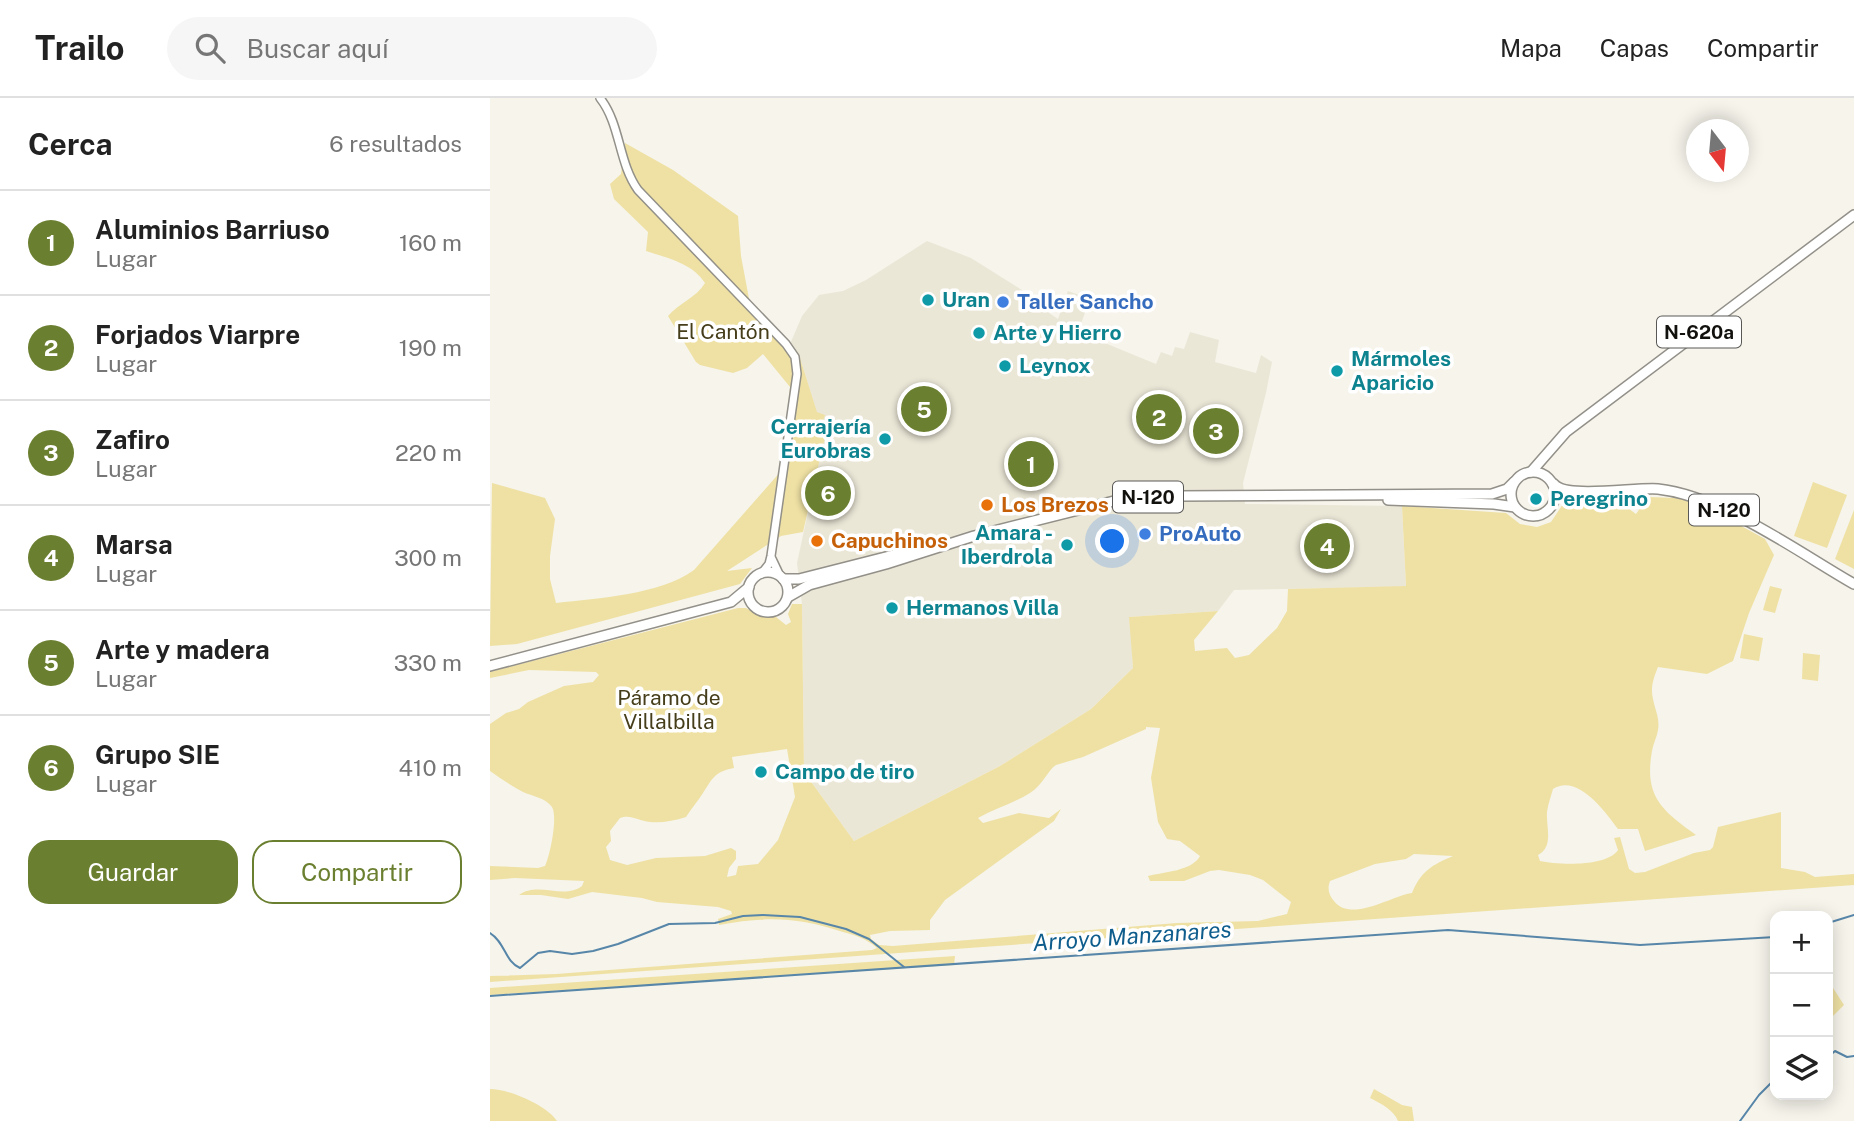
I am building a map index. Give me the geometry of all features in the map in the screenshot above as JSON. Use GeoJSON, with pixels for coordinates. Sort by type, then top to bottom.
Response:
{"type":"FeatureCollection","features":[{"type":"Feature","properties":{"kind":"highway","name":"N-620a"},"geometry":{"type":"LineString","coordinates":[[1531,472],[1574,425],[1854,215]]}},
{"type":"Feature","properties":{"kind":"highway"},"geometry":{"type":"LineString","coordinates":[[1548,452],[1547,467],[1556,495],[1553,504]]}},
{"type":"Feature","properties":{"kind":"highway","name":"N-120"},"geometry":{"type":"LineString","coordinates":[[490,666],[731,602],[761,573],[771,572],[782,578],[799,579],[1084,507],[1138,497],[1492,494],[1507,489],[1523,474],[1531,472],[1544,474],[1558,489],[1578,492],[1639,488],[1689,494],[1737,516],[1854,584]]}},
{"type":"Feature","properties":{"kind":"highway"},"geometry":{"type":"LineString","coordinates":[[1514,482],[1511,495],[1515,507]]}},
{"type":"Feature","properties":{"kind":"highway","name":"N-120"},"geometry":{"type":"LineString","coordinates":[[1327,496],[1413,502],[1494,503],[1515,507],[1524,514],[1536,516],[1545,513],[1564,497],[1578,492]]}},
{"type":"Feature","properties":{"kind":"highway","name":"N-120"},"geometry":{"type":"LineString","coordinates":[[731,602],[765,612],[774,611],[783,605],[788,597],[809,585],[974,536]]}},
{"type":"Feature","properties":{"kind":"highway"},"geometry":{"type":"LineString","coordinates":[[782,578],[788,588],[788,597]]}},
{"type":"Feature","properties":{"kind":"highway"},"geometry":{"type":"LineString","coordinates":[[749,587],[749,598],[754,607]]}},
{"type":"Feature","properties":{"kind":"street"},"geometry":{"type":"LineString","coordinates":[[600,98],[610,112],[626,168],[638,190],[786,344],[795,357],[796,387],[771,556],[769,564],[761,573]]}},
{"type":"Feature","properties":{"kind":"street"},"geometry":{"type":"LineString","coordinates":[[771,556],[772,564],[782,578]]}},
{"type":"Feature","properties":{"kind":"shaded area","name":"Los Brezos"},"geometry":{"type":"Polygon","coordinates":[[[927,241],[971,258],[1041,302],[1040,307],[1058,319],[1068,291],[1090,299],[1078,332],[1156,364],[1161,352],[1172,356],[1175,347],[1184,349],[1190,332],[1219,340],[1215,362],[1256,373],[1261,355],[1272,362],[1243,483],[1245,504],[1402,506],[1406,587],[1234,590],[1218,611],[1130,617],[1133,668],[1091,709],[1000,766],[854,841],[804,772],[802,604],[797,563],[827,424],[822,423],[817,413],[800,358],[790,344],[802,316],[819,295],[843,291],[866,280],[927,241]]]}},
{"type":"Feature","properties":{"kind":"green space","name":"El Cantón"},"geometry":{"type":"Polygon","coordinates":[[[625,143],[673,170],[738,216],[741,256],[750,304],[764,315],[800,358],[817,412],[825,415],[822,423],[828,424],[803,532],[781,536],[727,571],[752,568],[740,584],[517,644],[490,646],[492,483],[545,498],[555,519],[550,579],[556,603],[646,590],[664,585],[694,570],[782,470],[790,387],[763,354],[747,368],[733,373],[696,362],[668,316],[697,293],[705,283],[686,266],[646,251],[648,232],[614,199],[610,184],[621,174],[625,143]]]}},
{"type":"Feature","properties":{"kind":"green space"},"geometry":{"type":"Polygon","coordinates":[[[1813,482],[1847,495],[1827,548],[1794,536],[1813,482]]]}},
{"type":"Feature","properties":{"kind":"green space","name":"Páramo de Villalbilla"},"geometry":{"type":"Polygon","coordinates":[[[1628,494],[1625,506],[1636,514],[1648,497],[1676,498],[1703,505],[1765,539],[1774,555],[1749,613],[1733,661],[1707,674],[1658,667],[1654,678],[1652,695],[1658,726],[1650,767],[1653,791],[1673,818],[1696,835],[1645,851],[1638,829],[1618,829],[1590,796],[1571,786],[1562,785],[1553,789],[1547,812],[1548,842],[1538,855],[1540,861],[1570,864],[1604,859],[1618,850],[1614,838],[1620,837],[1629,869],[1635,873],[1645,872],[1694,853],[1710,850],[1718,827],[1781,812],[1781,868],[1805,872],[1815,877],[1854,874],[1854,885],[490,982],[490,976],[556,974],[877,948],[852,934],[811,923],[767,919],[719,925],[718,919],[732,914],[731,911],[718,907],[657,902],[592,892],[568,899],[519,895],[534,890],[575,890],[582,886],[584,881],[515,878],[490,880],[490,866],[545,866],[551,846],[554,812],[546,801],[519,790],[490,771],[490,724],[528,702],[564,686],[593,682],[599,675],[596,672],[529,670],[490,678],[490,672],[738,608],[746,608],[762,617],[776,617],[786,625],[791,622],[788,614],[792,604],[802,604],[804,772],[854,841],[1000,766],[1091,709],[1133,668],[1129,617],[1218,611],[1194,640],[1195,651],[1227,648],[1235,658],[1249,655],[1277,628],[1287,611],[1288,589],[1406,586],[1402,506],[1506,513],[1520,524],[1537,527],[1551,522],[1565,501],[1628,494]],[[1160,728],[1146,729],[1083,757],[1056,765],[1030,793],[978,818],[983,823],[1019,813],[1049,818],[1061,809],[1054,821],[945,900],[930,920],[930,930],[890,931],[870,935],[871,939],[879,945],[893,946],[1177,923],[1258,921],[1287,914],[1291,902],[1263,880],[1250,875],[1219,870],[1184,881],[1150,881],[1148,876],[1184,868],[1200,856],[1180,841],[1167,839],[1158,822],[1151,778],[1160,728]],[[787,749],[732,757],[734,768],[715,776],[686,817],[659,822],[620,818],[610,831],[611,841],[606,847],[610,860],[627,865],[656,858],[705,856],[731,848],[736,851],[736,859],[729,868],[727,877],[736,875],[738,866],[758,864],[778,840],[795,797],[787,749]],[[1414,854],[1406,859],[1375,864],[1330,881],[1331,896],[1341,907],[1361,909],[1412,893],[1419,879],[1428,870],[1453,856],[1414,854]]]}},
{"type":"Feature","properties":{"kind":"green space"},"geometry":{"type":"Polygon","coordinates":[[[1854,510],[1854,569],[1835,559],[1854,510]]]}},
{"type":"Feature","properties":{"kind":"green space"},"geometry":{"type":"Polygon","coordinates":[[[1770,586],[1782,589],[1775,613],[1763,610],[1770,586]]]}},
{"type":"Feature","properties":{"kind":"green space"},"geometry":{"type":"Polygon","coordinates":[[[1744,634],[1763,638],[1759,661],[1740,658],[1744,634]]]}},
{"type":"Feature","properties":{"kind":"green space"},"geometry":{"type":"Polygon","coordinates":[[[1803,653],[1820,655],[1818,681],[1802,679],[1803,653]]]}},
{"type":"Feature","properties":{"kind":"green space"},"geometry":{"type":"Polygon","coordinates":[[[955,956],[954,965],[490,995],[490,988],[955,956]]]}},
{"type":"Feature","properties":{"kind":"green space"},"geometry":{"type":"Polygon","coordinates":[[[1833,988],[1844,1005],[1833,1016],[1833,988]]]}},
{"type":"Feature","properties":{"kind":"green space"},"geometry":{"type":"Polygon","coordinates":[[[490,1089],[526,1099],[545,1109],[557,1121],[490,1121],[490,1089]]]}},
{"type":"Feature","properties":{"kind":"green space"},"geometry":{"type":"Polygon","coordinates":[[[1374,1089],[1402,1105],[1412,1107],[1414,1121],[1398,1121],[1390,1110],[1370,1098],[1374,1089]]]}},
{"type":"Feature","properties":{"kind":"waterway","name":"Arroyo Manzanares"},"geometry":{"type":"LineString","coordinates":[[1833,921],[1854,915]]}},
{"type":"Feature","properties":{"kind":"waterway"},"geometry":{"type":"LineString","coordinates":[[490,933],[499,941],[511,961],[520,968],[538,953],[550,951],[572,954],[593,951],[669,924],[715,923],[743,916],[800,917],[846,929],[869,939],[904,967]]}},
{"type":"Feature","properties":{"kind":"waterway","name":"Arroyo Manzanares"},"geometry":{"type":"LineString","coordinates":[[490,996],[1448,930],[1640,945],[1770,937]]}},
{"type":"Feature","properties":{"kind":"waterway"},"geometry":{"type":"LineString","coordinates":[[1833,1053],[1854,1056]]}},
{"type":"Feature","properties":{"kind":"waterway"},"geometry":{"type":"LineString","coordinates":[[1740,1121],[1770,1084]]}},
{"type":"Feature","properties":{"kind":"place","name":"Uran"},"geometry":{"type":"Point","coordinates":[928,300]}},
{"type":"Feature","properties":{"kind":"place","name":"Taller Sancho"},"geometry":{"type":"Point","coordinates":[1003,302]}},
{"type":"Feature","properties":{"kind":"place","name":"Arte y Hierro"},"geometry":{"type":"Point","coordinates":[979,333]}},
{"type":"Feature","properties":{"kind":"place","name":"Leynox"},"geometry":{"type":"Point","coordinates":[1005,366]}},
{"type":"Feature","properties":{"kind":"place","name":"Mármoles Aparicio"},"geometry":{"type":"Point","coordinates":[1337,371]}},
{"type":"Feature","properties":{"kind":"place","name":"Arte y madera"},"geometry":{"type":"Point","coordinates":[924,409]}},
{"type":"Feature","properties":{"kind":"place","name":"Forjados Viarpre"},"geometry":{"type":"Point","coordinates":[1159,417]}},
{"type":"Feature","properties":{"kind":"place","name":"Zafiro"},"geometry":{"type":"Point","coordinates":[1216,431]}},
{"type":"Feature","properties":{"kind":"place","name":"Cerrajería Eurobras"},"geometry":{"type":"Point","coordinates":[885,439]}},
{"type":"Feature","properties":{"kind":"place","name":"Aluminios Barriuso"},"geometry":{"type":"Point","coordinates":[1031,464]}},
{"type":"Feature","properties":{"kind":"place","name":"Grupo SIE"},"geometry":{"type":"Point","coordinates":[828,493]}},
{"type":"Feature","properties":{"kind":"place","name":"Peregrino"},"geometry":{"type":"Point","coordinates":[1536,499]}},
{"type":"Feature","properties":{"kind":"place","name":"Los Brezos"},"geometry":{"type":"Point","coordinates":[987,505]}},
{"type":"Feature","properties":{"kind":"place","name":"ProAuto"},"geometry":{"type":"Point","coordinates":[1145,534]}},
{"type":"Feature","properties":{"kind":"place","name":"Capuchinos"},"geometry":{"type":"Point","coordinates":[817,541]}},
{"type":"Feature","properties":{"kind":"place","name":"Amara - Iberdrola"},"geometry":{"type":"Point","coordinates":[1067,545]}},
{"type":"Feature","properties":{"kind":"place","name":"Marsa"},"geometry":{"type":"Point","coordinates":[1327,546]}},
{"type":"Feature","properties":{"kind":"place","name":"Hermanos Villa"},"geometry":{"type":"Point","coordinates":[892,608]}},
{"type":"Feature","properties":{"kind":"place","name":"Campo de tiro"},"geometry":{"type":"Point","coordinates":[761,772]}}]}
